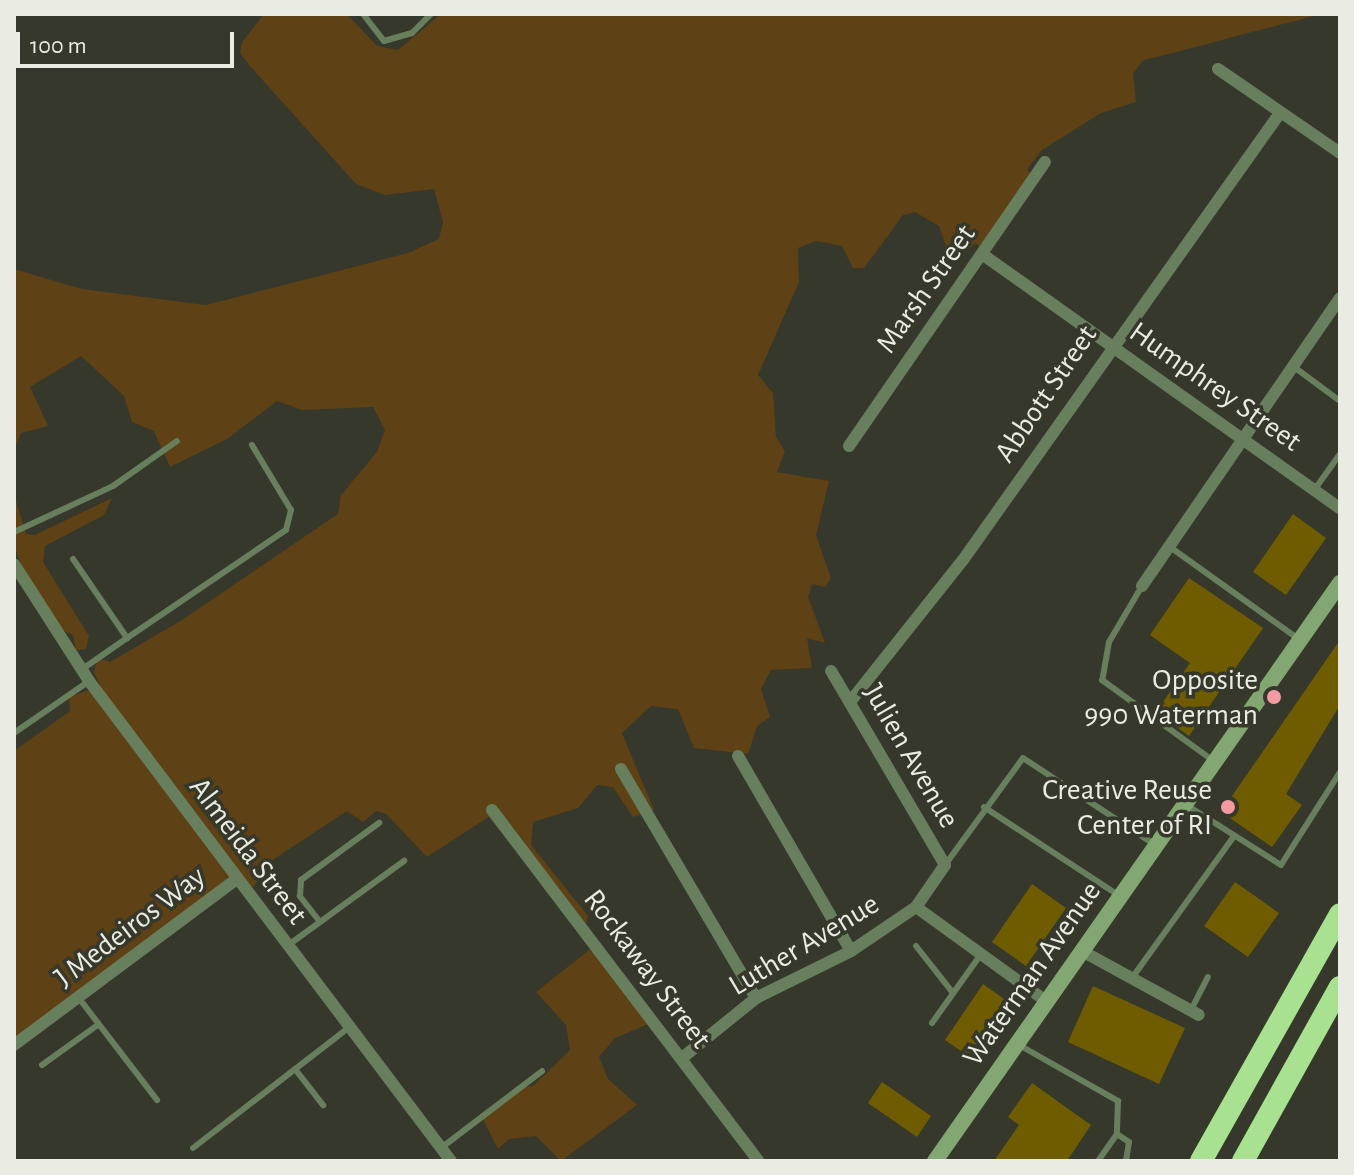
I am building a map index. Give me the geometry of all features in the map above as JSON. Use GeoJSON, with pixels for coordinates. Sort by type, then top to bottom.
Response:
{"type":"FeatureCollection","features":[{"type":"Feature","properties":{"kind":"highway"},"geometry":{"type":"LineString","coordinates":[[1201,1161],[1340,914]]}},
{"type":"Feature","properties":{"kind":"highway"},"geometry":{"type":"LineString","coordinates":[[1243,1161],[1340,987]]}},
{"type":"Feature","properties":{"kind":"main road","name":"Waterman Avenue"},"geometry":{"type":"LineString","coordinates":[[935,1161],[1340,583]]}},
{"type":"Feature","properties":{"kind":"street"},"geometry":{"type":"LineString","coordinates":[[1218,69],[1340,153]]}},
{"type":"Feature","properties":{"kind":"street","name":"Abbott Street"},"geometry":{"type":"LineString","coordinates":[[850,702],[963,560],[1109,346],[1280,113]]}},
{"type":"Feature","properties":{"kind":"street","name":"Marsh Street"},"geometry":{"type":"LineString","coordinates":[[849,446],[1045,162]]}},
{"type":"Feature","properties":{"kind":"street","name":"Humphrey Street"},"geometry":{"type":"LineString","coordinates":[[982,254],[1109,346],[1246,437],[1340,508]]}},
{"type":"Feature","properties":{"kind":"street"},"geometry":{"type":"LineString","coordinates":[[1142,586],[1340,298]]}},
{"type":"Feature","properties":{"kind":"street","name":"Almeida Street"},"geometry":{"type":"LineString","coordinates":[[14,564],[89,681],[451,1161]]}},
{"type":"Feature","properties":{"kind":"street","name":"Julien Avenue"},"geometry":{"type":"LineString","coordinates":[[831,671],[945,865],[916,907]]}},
{"type":"Feature","properties":{"kind":"street"},"geometry":{"type":"LineString","coordinates":[[738,756],[851,951]]}},
{"type":"Feature","properties":{"kind":"street"},"geometry":{"type":"LineString","coordinates":[[621,769],[756,998]]}},
{"type":"Feature","properties":{"kind":"street","name":"Rockaway Street"},"geometry":{"type":"LineString","coordinates":[[492,810],[758,1161]]}},
{"type":"Feature","properties":{"kind":"street","name":"J Medeiros Way"},"geometry":{"type":"LineString","coordinates":[[14,1045],[237,879]]}},
{"type":"Feature","properties":{"kind":"street"},"geometry":{"type":"LineString","coordinates":[[916,907],[1047,1002]]}},
{"type":"Feature","properties":{"kind":"street","name":"Luther Avenue"},"geometry":{"type":"LineString","coordinates":[[682,1058],[756,998],[851,951],[916,907]]}},
{"type":"Feature","properties":{"kind":"street"},"geometry":{"type":"LineString","coordinates":[[1082,951],[1195,1012]]}},
{"type":"Feature","properties":{"kind":"lane"},"geometry":{"type":"LineString","coordinates":[[363,14],[384,41],[412,33],[431,14]]}},
{"type":"Feature","properties":{"kind":"lane"},"geometry":{"type":"LineString","coordinates":[[1294,367],[1340,401]]}},
{"type":"Feature","properties":{"kind":"lane"},"geometry":{"type":"LineString","coordinates":[[14,532],[113,486],[177,441]]}},
{"type":"Feature","properties":{"kind":"lane"},"geometry":{"type":"LineString","coordinates":[[81,670],[286,530],[291,510],[252,445]]}},
{"type":"Feature","properties":{"kind":"lane"},"geometry":{"type":"LineString","coordinates":[[1315,489],[1340,454]]}},
{"type":"Feature","properties":{"kind":"lane"},"geometry":{"type":"LineString","coordinates":[[1170,547],[1300,640]]}},
{"type":"Feature","properties":{"kind":"lane"},"geometry":{"type":"LineString","coordinates":[[73,559],[127,638]]}},
{"type":"Feature","properties":{"kind":"lane"},"geometry":{"type":"LineString","coordinates":[[1142,586],[1109,642],[1102,680],[1215,762]]}},
{"type":"Feature","properties":{"kind":"lane"},"geometry":{"type":"LineString","coordinates":[[14,733],[89,681]]}},
{"type":"Feature","properties":{"kind":"lane"},"geometry":{"type":"LineString","coordinates":[[945,865],[984,807],[1023,758],[1156,845]]}},
{"type":"Feature","properties":{"kind":"lane"},"geometry":{"type":"LineString","coordinates":[[1185,805],[1281,865],[1340,772]]}},
{"type":"Feature","properties":{"kind":"lane"},"geometry":{"type":"LineString","coordinates":[[984,807],[1120,896]]}},
{"type":"Feature","properties":{"kind":"lane"},"geometry":{"type":"LineString","coordinates":[[320,922],[300,896],[301,880],[379,823]]}},
{"type":"Feature","properties":{"kind":"lane"},"geometry":{"type":"LineString","coordinates":[[1132,978],[1234,836]]}},
{"type":"Feature","properties":{"kind":"lane"},"geometry":{"type":"LineString","coordinates":[[287,946],[404,861]]}},
{"type":"Feature","properties":{"kind":"lane"},"geometry":{"type":"LineString","coordinates":[[916,946],[953,993]]}},
{"type":"Feature","properties":{"kind":"lane"},"geometry":{"type":"LineString","coordinates":[[932,1023],[981,954]]}},
{"type":"Feature","properties":{"kind":"lane"},"geometry":{"type":"LineString","coordinates":[[1195,1012],[1208,977]]}},
{"type":"Feature","properties":{"kind":"lane"},"geometry":{"type":"LineString","coordinates":[[78,997],[157,1100]]}},
{"type":"Feature","properties":{"kind":"lane"},"geometry":{"type":"LineString","coordinates":[[42,1065],[99,1024]]}},
{"type":"Feature","properties":{"kind":"lane"},"geometry":{"type":"LineString","coordinates":[[193,1148],[348,1028]]}},
{"type":"Feature","properties":{"kind":"lane"},"geometry":{"type":"LineString","coordinates":[[1017,1044],[1118,1101],[1117,1134],[1098,1161]]}},
{"type":"Feature","properties":{"kind":"lane"},"geometry":{"type":"LineString","coordinates":[[295,1069],[323,1105]]}},
{"type":"Feature","properties":{"kind":"lane"},"geometry":{"type":"LineString","coordinates":[[441,1148],[542,1071]]}},
{"type":"Feature","properties":{"kind":"lane"},"geometry":{"type":"LineString","coordinates":[[1117,1134],[1129,1142],[1126,1161]]}},
{"type":"Feature","properties":{"kind":"shaded area"},"geometry":{"type":"Polygon","coordinates":[[[264,14],[347,14],[377,46],[398,50],[441,14],[1321,14],[1142,61],[1133,74],[1136,102],[1101,113],[1042,150],[1027,169],[1033,177],[982,250],[976,243],[952,263],[939,226],[915,212],[903,215],[864,268],[853,268],[842,246],[816,241],[798,248],[799,282],[758,375],[773,393],[776,437],[785,451],[777,472],[829,481],[816,535],[831,578],[825,587],[812,584],[808,597],[825,643],[807,638],[812,668],[771,670],[761,689],[770,717],[757,726],[748,754],[694,748],[678,709],[651,706],[622,733],[654,810],[633,817],[613,787],[597,785],[578,808],[533,822],[531,845],[588,916],[584,929],[493,814],[427,857],[386,814],[376,811],[363,822],[347,811],[274,859],[253,887],[238,883],[14,1044],[14,751],[70,711],[69,697],[92,689],[104,694],[94,672],[98,658],[110,662],[182,620],[338,514],[341,495],[377,452],[385,430],[373,407],[302,410],[277,401],[227,439],[170,467],[154,431],[132,422],[124,396],[81,356],[30,387],[48,426],[21,433],[14,450],[14,269],[82,289],[206,305],[408,253],[439,239],[443,222],[434,189],[385,195],[356,184],[250,66],[240,53],[242,42],[264,14]]]}},
{"type":"Feature","properties":{"kind":"shaded area"},"geometry":{"type":"Polygon","coordinates":[[[14,494],[26,534],[35,535],[112,498],[104,515],[45,546],[43,562],[89,636],[86,649],[76,650],[73,635],[62,630],[22,566],[14,546],[14,494]]]}},
{"type":"Feature","properties":{"kind":"shaded area"},"geometry":{"type":"Polygon","coordinates":[[[593,947],[651,1023],[615,1038],[599,1057],[608,1079],[637,1105],[561,1161],[536,1136],[509,1139],[498,1149],[480,1114],[518,1088],[533,1086],[570,1050],[566,1025],[536,992],[593,947]]]}},
{"type":"Feature","properties":{"kind":"building"},"geometry":{"type":"Polygon","coordinates":[[[1293,514],[1326,538],[1286,595],[1253,572],[1293,514]]]}},
{"type":"Feature","properties":{"kind":"building"},"geometry":{"type":"Polygon","coordinates":[[[1189,578],[1263,628],[1189,736],[1156,712],[1190,663],[1150,635],[1189,578]]]}},
{"type":"Feature","properties":{"kind":"building"},"geometry":{"type":"Polygon","coordinates":[[[1340,640],[1340,705],[1286,794],[1302,805],[1272,847],[1221,812],[1340,640]]]}},
{"type":"Feature","properties":{"kind":"building"},"geometry":{"type":"Polygon","coordinates":[[[1235,882],[1279,913],[1248,957],[1204,926],[1235,882]]]}},
{"type":"Feature","properties":{"kind":"building"},"geometry":{"type":"Polygon","coordinates":[[[1032,884],[1066,908],[1026,966],[992,942],[1032,884]]]}},
{"type":"Feature","properties":{"kind":"building"},"geometry":{"type":"Polygon","coordinates":[[[983,984],[1011,1004],[974,1060],[945,1040],[983,984]]]}},
{"type":"Feature","properties":{"kind":"building"},"geometry":{"type":"Polygon","coordinates":[[[1093,986],[1185,1028],[1159,1084],[1068,1042],[1093,986]]]}},
{"type":"Feature","properties":{"kind":"building"},"geometry":{"type":"Polygon","coordinates":[[[882,1082],[931,1116],[917,1137],[868,1103],[882,1082]]]}},
{"type":"Feature","properties":{"kind":"building"},"geometry":{"type":"Polygon","coordinates":[[[1032,1083],[1091,1125],[1067,1161],[994,1161],[1019,1125],[1008,1117],[1032,1083]]]}},
{"type":"Feature","properties":{"kind":"place","name":"Opposite 990 Waterman"},"geometry":{"type":"Point","coordinates":[1274,697]}},
{"type":"Feature","properties":{"kind":"place","name":"Creative Reuse Center of RI"},"geometry":{"type":"Point","coordinates":[1228,807]}}]}
